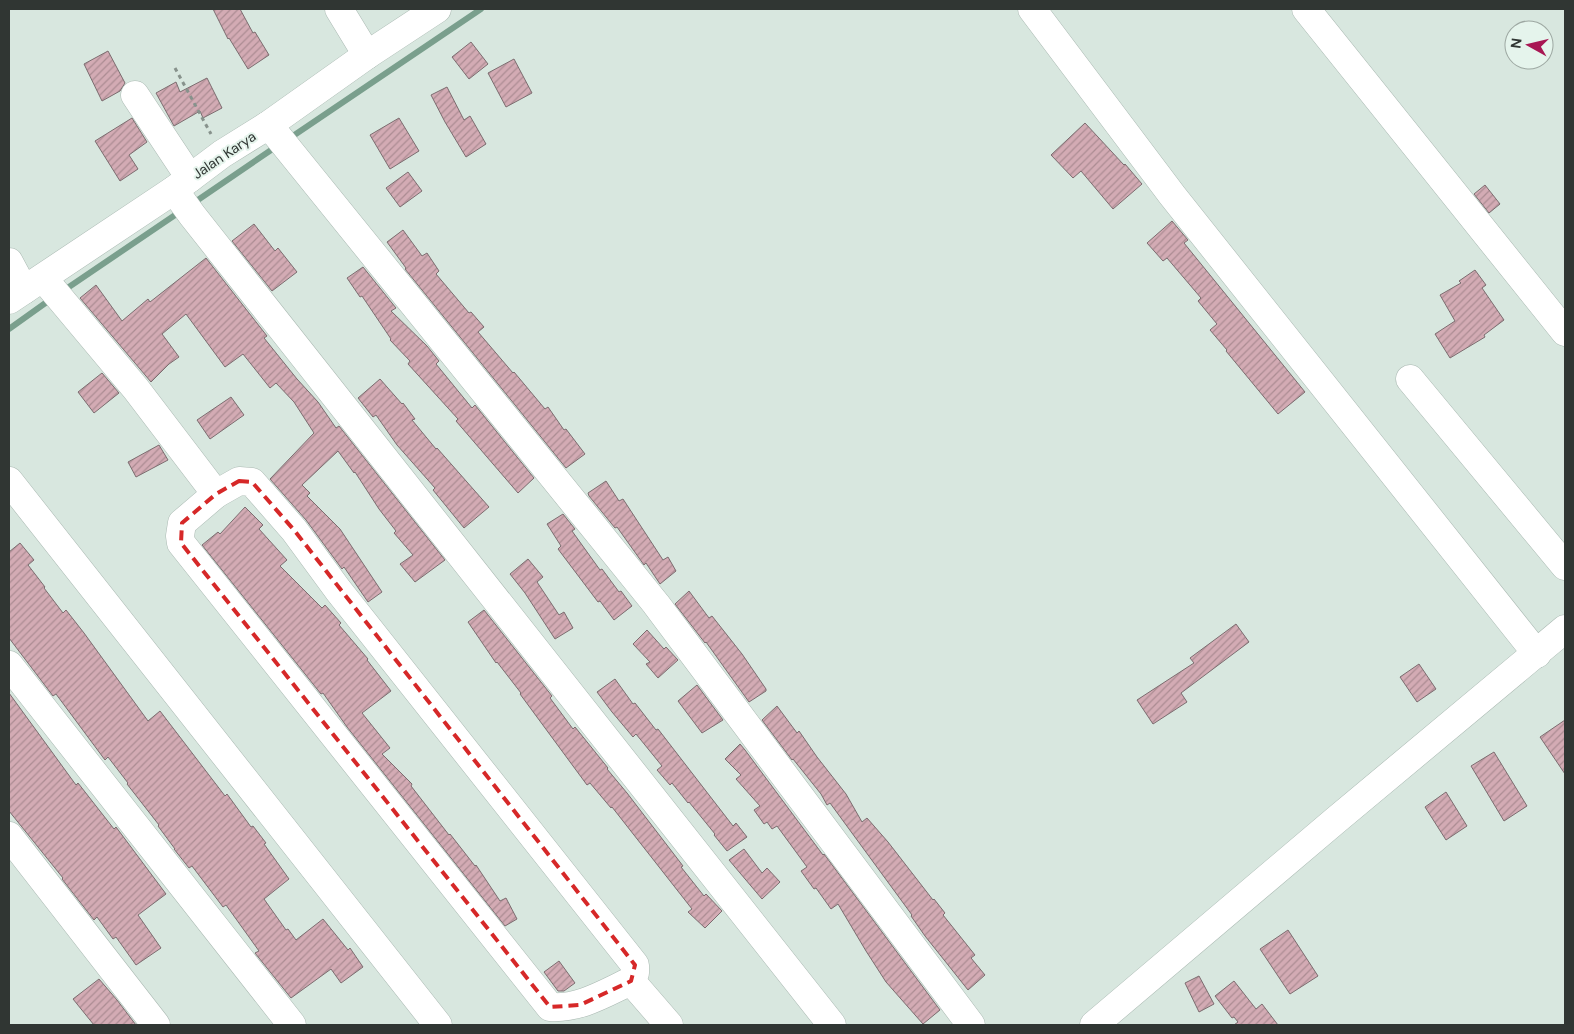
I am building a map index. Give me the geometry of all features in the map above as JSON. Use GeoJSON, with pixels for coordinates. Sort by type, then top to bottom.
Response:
{"type":"FeatureCollection","features":[{"type":"Feature","properties":{"kind":"street"},"geometry":{"type":"LineString","coordinates":[[339,9],[367,55]]}},
{"type":"Feature","properties":{"kind":"street","name":"Jalan Karya"},"geometry":{"type":"LineString","coordinates":[[37,291],[184,195],[222,154],[272,130],[367,55],[437,9]]}},
{"type":"Feature","properties":{"kind":"street"},"geometry":{"type":"LineString","coordinates":[[1032,9],[1172,195],[1537,654]]}},
{"type":"Feature","properties":{"kind":"street"},"geometry":{"type":"LineString","coordinates":[[1306,9],[1565,332]]}},
{"type":"Feature","properties":{"kind":"street"},"geometry":{"type":"LineString","coordinates":[[135,95],[184,195],[832,1025]]}},
{"type":"Feature","properties":{"kind":"street"},"geometry":{"type":"LineString","coordinates":[[272,130],[656,604],[971,1025]]}},
{"type":"Feature","properties":{"kind":"street"},"geometry":{"type":"LineString","coordinates":[[9,262],[136,389],[216,494]]}},
{"type":"Feature","properties":{"kind":"street"},"geometry":{"type":"LineString","coordinates":[[1410,378],[1565,566]]}},
{"type":"Feature","properties":{"kind":"street"},"geometry":{"type":"LineString","coordinates":[[9,481],[438,1025]]}},
{"type":"Feature","properties":{"kind":"street"},"geometry":{"type":"LineString","coordinates":[[239,481],[252,482],[294,530],[338,590],[635,965],[632,981],[580,1005],[563,1008],[550,1007],[181,543],[182,523],[216,494],[239,481]]}},
{"type":"Feature","properties":{"kind":"street"},"geometry":{"type":"LineString","coordinates":[[1094,1025],[1565,629]]}},
{"type":"Feature","properties":{"kind":"street"},"geometry":{"type":"LineString","coordinates":[[9,664],[292,1025]]}},
{"type":"Feature","properties":{"kind":"street"},"geometry":{"type":"LineString","coordinates":[[9,836],[156,1025]]}},
{"type":"Feature","properties":{"kind":"street"},"geometry":{"type":"LineString","coordinates":[[632,981],[669,1025]]}},
{"type":"Feature","properties":{"kind":"path"},"geometry":{"type":"LineString","coordinates":[[175,68],[222,154]]}},
{"type":"Feature","properties":{"kind":"highlighted area"},"geometry":{"type":"Polygon","coordinates":[[[239,481],[252,482],[294,530],[635,965],[631,981],[580,1005],[550,1007],[181,543],[182,523],[216,494],[239,481]]]}},
{"type":"Feature","properties":{"kind":"building"},"geometry":{"type":"Polygon","coordinates":[[[213,9],[240,9],[253,33],[255,32],[269,55],[248,69],[228,39],[213,9]]]}},
{"type":"Feature","properties":{"kind":"building"},"geometry":{"type":"Polygon","coordinates":[[[471,42],[488,64],[469,79],[452,57],[471,42]]]}},
{"type":"Feature","properties":{"kind":"building"},"geometry":{"type":"Polygon","coordinates":[[[108,51],[125,83],[120,91],[102,101],[84,64],[108,51]]]}},
{"type":"Feature","properties":{"kind":"building"},"geometry":{"type":"Polygon","coordinates":[[[514,59],[532,93],[506,107],[488,73],[514,59]]]}},
{"type":"Feature","properties":{"kind":"building"},"geometry":{"type":"Polygon","coordinates":[[[207,78],[222,108],[203,118],[200,111],[174,126],[156,93],[176,82],[180,92],[207,78]]]}},
{"type":"Feature","properties":{"kind":"building"},"geometry":{"type":"Polygon","coordinates":[[[447,87],[464,120],[470,116],[486,144],[466,157],[431,95],[447,87]]]}},
{"type":"Feature","properties":{"kind":"building"},"geometry":{"type":"Polygon","coordinates":[[[132,118],[147,142],[129,155],[138,169],[120,181],[95,141],[132,118]]]}},
{"type":"Feature","properties":{"kind":"building"},"geometry":{"type":"Polygon","coordinates":[[[399,118],[419,151],[390,169],[370,135],[399,118]]]}},
{"type":"Feature","properties":{"kind":"building"},"geometry":{"type":"Polygon","coordinates":[[[1085,123],[1142,184],[1113,209],[1081,171],[1073,178],[1051,155],[1085,123]]]}},
{"type":"Feature","properties":{"kind":"building"},"geometry":{"type":"Polygon","coordinates":[[[408,172],[422,191],[400,207],[386,188],[408,172]]]}},
{"type":"Feature","properties":{"kind":"building"},"geometry":{"type":"Polygon","coordinates":[[[1485,185],[1500,204],[1489,213],[1474,194],[1485,185]]]}},
{"type":"Feature","properties":{"kind":"building"},"geometry":{"type":"Polygon","coordinates":[[[1172,221],[1188,240],[1184,243],[1305,392],[1278,414],[1210,330],[1217,324],[1198,301],[1201,298],[1167,258],[1163,261],[1147,243],[1172,221]]]}},
{"type":"Feature","properties":{"kind":"building"},"geometry":{"type":"Polygon","coordinates":[[[254,224],[275,251],[278,248],[297,272],[272,291],[232,241],[254,224]]]}},
{"type":"Feature","properties":{"kind":"building"},"geometry":{"type":"Polygon","coordinates":[[[403,230],[422,256],[427,253],[439,271],[436,274],[469,313],[471,312],[484,327],[478,332],[545,409],[548,407],[564,430],[566,429],[585,454],[566,468],[405,269],[387,242],[403,230]]]}},
{"type":"Feature","properties":{"kind":"building"},"geometry":{"type":"Polygon","coordinates":[[[206,258],[267,336],[264,338],[318,402],[336,428],[339,426],[445,560],[415,582],[400,564],[413,555],[394,533],[396,531],[338,451],[302,485],[310,493],[307,496],[340,529],[382,592],[368,602],[344,567],[342,569],[306,520],[270,479],[314,433],[294,402],[276,383],[270,388],[243,354],[225,367],[186,314],[162,334],[179,357],[151,382],[80,298],[96,285],[122,321],[148,299],[150,302],[206,258]]]}},
{"type":"Feature","properties":{"kind":"building"},"geometry":{"type":"Polygon","coordinates":[[[363,267],[396,308],[391,311],[427,346],[439,361],[436,364],[472,408],[475,405],[534,478],[518,493],[456,421],[458,419],[408,364],[410,361],[390,340],[362,296],[360,297],[347,278],[363,267]]]}},
{"type":"Feature","properties":{"kind":"building"},"geometry":{"type":"Polygon","coordinates":[[[1475,270],[1486,285],[1482,288],[1504,320],[1484,335],[1485,337],[1450,358],[1435,334],[1455,321],[1440,295],[1461,283],[1459,281],[1475,270]]]}},
{"type":"Feature","properties":{"kind":"building"},"geometry":{"type":"Polygon","coordinates":[[[102,373],[119,393],[94,413],[78,392],[102,373]]]}},
{"type":"Feature","properties":{"kind":"building"},"geometry":{"type":"Polygon","coordinates":[[[380,379],[403,403],[415,419],[412,420],[436,449],[489,507],[464,528],[433,490],[435,488],[397,445],[376,415],[373,417],[358,398],[380,379]]]}},
{"type":"Feature","properties":{"kind":"building"},"geometry":{"type":"Polygon","coordinates":[[[231,397],[244,415],[210,439],[197,420],[231,397]]]}},
{"type":"Feature","properties":{"kind":"building"},"geometry":{"type":"Polygon","coordinates":[[[159,445],[168,460],[136,477],[128,462],[159,445]]]}},
{"type":"Feature","properties":{"kind":"building"},"geometry":{"type":"Polygon","coordinates":[[[606,481],[619,501],[623,499],[663,560],[668,557],[676,571],[660,584],[617,527],[615,528],[589,496],[588,493],[606,481]]]}},
{"type":"Feature","properties":{"kind":"building"},"geometry":{"type":"Polygon","coordinates":[[[245,507],[263,525],[259,529],[287,560],[280,566],[322,608],[325,605],[341,623],[339,625],[368,659],[391,691],[362,713],[390,748],[382,754],[412,784],[411,786],[449,835],[476,865],[500,901],[506,898],[517,919],[505,926],[347,727],[323,693],[321,694],[202,545],[218,532],[220,534],[245,507]]]}},
{"type":"Feature","properties":{"kind":"building"},"geometry":{"type":"Polygon","coordinates":[[[563,514],[575,529],[572,531],[600,570],[602,569],[632,606],[614,620],[558,549],[561,546],[547,524],[563,514]]]}},
{"type":"Feature","properties":{"kind":"building"},"geometry":{"type":"Polygon","coordinates":[[[20,543],[34,560],[28,565],[44,588],[63,613],[66,610],[84,633],[148,721],[160,711],[225,796],[227,794],[251,827],[253,826],[266,843],[264,844],[289,879],[264,899],[286,930],[288,929],[296,940],[323,919],[348,950],[350,948],[363,967],[341,983],[331,969],[291,998],[255,953],[259,951],[226,905],[223,907],[192,866],[189,868],[108,757],[105,760],[56,694],[53,696],[9,638],[9,552],[20,543]]]}},
{"type":"Feature","properties":{"kind":"building"},"geometry":{"type":"Polygon","coordinates":[[[528,559],[543,577],[537,582],[559,615],[564,612],[573,628],[555,639],[525,593],[510,574],[528,559]]]}},
{"type":"Feature","properties":{"kind":"building"},"geometry":{"type":"Polygon","coordinates":[[[689,591],[709,618],[712,616],[742,654],[766,691],[749,702],[706,642],[675,604],[689,591]]]}},
{"type":"Feature","properties":{"kind":"building"},"geometry":{"type":"Polygon","coordinates":[[[484,610],[552,696],[550,698],[573,729],[575,727],[608,768],[683,866],[681,867],[704,896],[706,894],[722,911],[705,928],[688,912],[692,909],[612,807],[590,783],[587,785],[521,693],[496,663],[468,622],[484,610]]]}},
{"type":"Feature","properties":{"kind":"building"},"geometry":{"type":"Polygon","coordinates":[[[1236,624],[1249,642],[1181,693],[1187,702],[1153,724],[1137,700],[1194,663],[1190,658],[1236,624]]]}},
{"type":"Feature","properties":{"kind":"building"},"geometry":{"type":"Polygon","coordinates":[[[647,630],[664,649],[666,647],[678,660],[658,678],[646,664],[650,662],[633,644],[647,630]]]}},
{"type":"Feature","properties":{"kind":"building"},"geometry":{"type":"Polygon","coordinates":[[[1419,664],[1436,689],[1417,702],[1400,677],[1419,664]]]}},
{"type":"Feature","properties":{"kind":"building"},"geometry":{"type":"Polygon","coordinates":[[[615,679],[633,704],[635,703],[656,730],[658,729],[733,826],[736,823],[747,837],[727,851],[689,802],[657,770],[662,766],[636,734],[633,737],[597,692],[615,679]]]}},
{"type":"Feature","properties":{"kind":"building"},"geometry":{"type":"Polygon","coordinates":[[[697,685],[723,720],[702,733],[678,701],[697,685]]]}},
{"type":"Feature","properties":{"kind":"building"},"geometry":{"type":"Polygon","coordinates":[[[9,693],[76,785],[78,783],[114,829],[116,827],[166,894],[138,915],[161,948],[136,965],[116,937],[113,939],[97,917],[94,920],[9,811],[9,693]]]}},
{"type":"Feature","properties":{"kind":"building"},"geometry":{"type":"Polygon","coordinates":[[[777,706],[797,733],[799,731],[846,794],[862,822],[867,818],[888,842],[945,913],[943,915],[975,955],[971,958],[985,975],[968,990],[925,936],[912,915],[830,803],[827,805],[821,794],[762,720],[777,706]]]}},
{"type":"Feature","properties":{"kind":"building"},"geometry":{"type":"Polygon","coordinates":[[[1565,720],[1565,774],[1540,737],[1565,720]]]}},
{"type":"Feature","properties":{"kind":"building"},"geometry":{"type":"Polygon","coordinates":[[[740,744],[940,1010],[923,1024],[886,982],[838,904],[831,909],[816,888],[814,889],[801,871],[807,867],[777,826],[772,829],[767,822],[764,824],[754,810],[760,806],[736,779],[741,775],[725,759],[740,744]]]}},
{"type":"Feature","properties":{"kind":"building"},"geometry":{"type":"Polygon","coordinates":[[[1494,752],[1527,806],[1504,821],[1471,766],[1494,752]]]}},
{"type":"Feature","properties":{"kind":"building"},"geometry":{"type":"Polygon","coordinates":[[[1446,792],[1467,826],[1446,840],[1425,807],[1446,792]]]}},
{"type":"Feature","properties":{"kind":"building"},"geometry":{"type":"Polygon","coordinates":[[[744,849],[762,873],[767,868],[780,882],[762,899],[729,860],[744,849]]]}},
{"type":"Feature","properties":{"kind":"building"},"geometry":{"type":"Polygon","coordinates":[[[1288,930],[1318,976],[1290,994],[1260,949],[1288,930]]]}},
{"type":"Feature","properties":{"kind":"building"},"geometry":{"type":"Polygon","coordinates":[[[559,961],[575,983],[564,991],[558,991],[544,972],[559,961]]]}},
{"type":"Feature","properties":{"kind":"building"},"geometry":{"type":"Polygon","coordinates":[[[1199,976],[1214,1004],[1199,1012],[1185,983],[1199,976]]]}},
{"type":"Feature","properties":{"kind":"building"},"geometry":{"type":"Polygon","coordinates":[[[99,979],[136,1025],[94,1025],[73,999],[99,979]]]}},
{"type":"Feature","properties":{"kind":"building"},"geometry":{"type":"Polygon","coordinates":[[[1234,981],[1256,1009],[1262,1004],[1278,1025],[1234,1025],[1238,1022],[1234,1017],[1232,1018],[1215,996],[1234,981]]]}},
{"type":"Feature","properties":{"kind":"waterway"},"geometry":{"type":"LineString","coordinates":[[287,140],[481,9]]}},
{"type":"Feature","properties":{"kind":"waterway"},"geometry":{"type":"LineString","coordinates":[[192,204],[277,146]]}},
{"type":"Feature","properties":{"kind":"waterway"},"geometry":{"type":"LineString","coordinates":[[63,291],[181,211]]}},
{"type":"Feature","properties":{"kind":"waterway"},"geometry":{"type":"LineString","coordinates":[[9,329],[51,299]]}}]}
